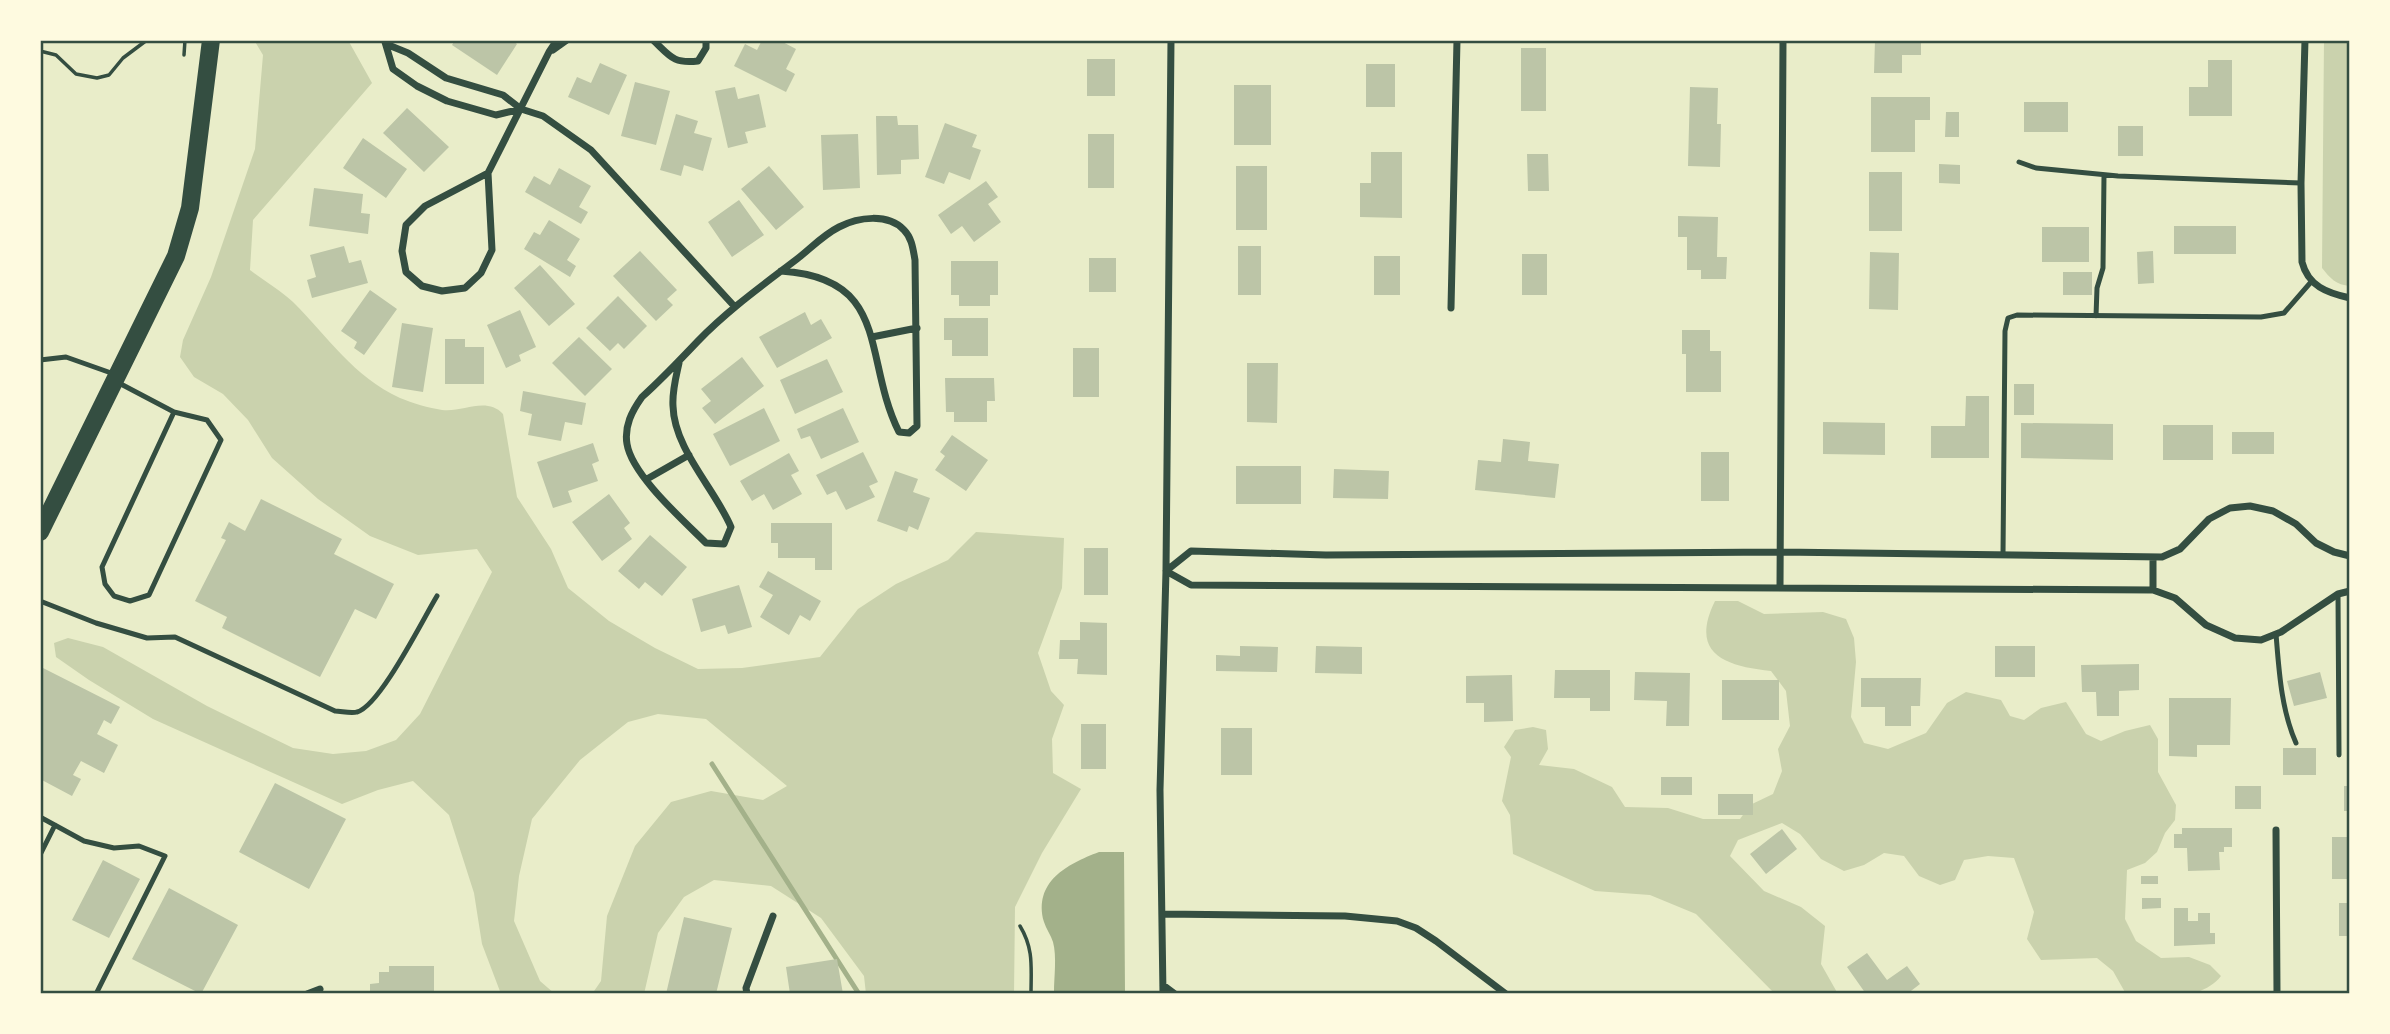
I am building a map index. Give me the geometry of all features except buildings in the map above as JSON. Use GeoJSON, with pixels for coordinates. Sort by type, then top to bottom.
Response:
{"type":"FeatureCollection","features":[{"type":"Feature","properties":{"kind":"highway"},"geometry":{"type":"LineString","coordinates":[[40,532],[176,256],[190,208],[211,40]]}},
{"type":"Feature","properties":{"kind":"street"},"geometry":{"type":"LineString","coordinates":[[488,173],[425,206],[406,225],[402,251],[406,272],[422,286],[442,291],[465,288],[481,274],[492,250],[488,173],[557,40]]}},
{"type":"Feature","properties":{"kind":"street"},"geometry":{"type":"LineString","coordinates":[[549,52],[567,40]]}},
{"type":"Feature","properties":{"kind":"street"},"geometry":{"type":"LineString","coordinates":[[653,40],[670,58],[683,63],[698,61],[706,48],[706,40]]}},
{"type":"Feature","properties":{"kind":"street"},"geometry":{"type":"LineString","coordinates":[[1171,40],[1166,570],[1160,790],[1163,989],[1175,994]]}},
{"type":"Feature","properties":{"kind":"street"},"geometry":{"type":"LineString","coordinates":[[1451,308],[1457,40]]}},
{"type":"Feature","properties":{"kind":"street"},"geometry":{"type":"LineString","coordinates":[[1780,587],[1783,40]]}},
{"type":"Feature","properties":{"kind":"street"},"geometry":{"type":"LineString","coordinates":[[2305,40],[2302,262],[2311,282],[2334,294],[2350,298]]}},
{"type":"Feature","properties":{"kind":"street"},"geometry":{"type":"LineString","coordinates":[[385,42],[393,69],[417,86],[447,101],[496,115],[521,109]]}},
{"type":"Feature","properties":{"kind":"street"},"geometry":{"type":"LineString","coordinates":[[385,42],[408,53],[446,78],[503,95],[521,109],[543,116],[591,150],[735,307]]}},
{"type":"Feature","properties":{"kind":"street"},"geometry":{"type":"LineString","coordinates":[[680,363],[672,404],[674,420],[689,455],[732,527],[724,544],[706,543],[666,503],[632,460],[627,443],[627,426],[632,410],[642,397],[680,363],[698,341],[780,271],[839,226],[859,220],[881,218],[906,231],[912,245],[917,328],[916,426],[909,433],[899,432],[894,422],[883,388],[872,337],[850,295],[830,281],[805,273],[780,271]]}},
{"type":"Feature","properties":{"kind":"street"},"geometry":{"type":"LineString","coordinates":[[872,337],[917,328]]}},
{"type":"Feature","properties":{"kind":"street"},"geometry":{"type":"LineString","coordinates":[[647,479],[689,455]]}},
{"type":"Feature","properties":{"kind":"street"},"geometry":{"type":"LineString","coordinates":[[1166,570],[1191,551],[1326,555],[1780,552],[2162,558],[2180,549],[2209,519],[2230,508],[2250,506],[2273,511],[2296,524],[2316,543],[2350,556]]}},
{"type":"Feature","properties":{"kind":"street"},"geometry":{"type":"LineString","coordinates":[[2153,558],[2153,590]]}},
{"type":"Feature","properties":{"kind":"street"},"geometry":{"type":"LineString","coordinates":[[1166,570],[1191,585],[2153,590],[2175,598],[2206,625],[2235,638],[2261,640],[2276,634],[2338,594],[2350,591]]}},
{"type":"Feature","properties":{"kind":"street"},"geometry":{"type":"LineString","coordinates":[[2276,830],[2277,994]]}},
{"type":"Feature","properties":{"kind":"street"},"geometry":{"type":"LineString","coordinates":[[1163,914],[1345,916],[1397,921],[1416,928],[1436,941],[1506,994]]}},
{"type":"Feature","properties":{"kind":"street"},"geometry":{"type":"LineString","coordinates":[[747,994],[746,988],[773,916]]}},
{"type":"Feature","properties":{"kind":"street"},"geometry":{"type":"LineString","coordinates":[[307,994],[320,989]]}},
{"type":"Feature","properties":{"kind":"lane"},"geometry":{"type":"LineString","coordinates":[[2019,162],[2036,168],[2104,175],[2301,183]]}},
{"type":"Feature","properties":{"kind":"lane"},"geometry":{"type":"LineString","coordinates":[[2096,316],[2097,288],[2103,268],[2104,175]]}},
{"type":"Feature","properties":{"kind":"lane"},"geometry":{"type":"LineString","coordinates":[[2003,555],[2005,331],[2008,318],[2017,315],[2261,317],[2284,313],[2311,282]]}},
{"type":"Feature","properties":{"kind":"lane"},"geometry":{"type":"LineString","coordinates":[[40,360],[66,357],[116,378],[174,412],[207,420],[221,440],[149,595],[130,601],[114,596],[106,584],[102,567],[174,412]]}},
{"type":"Feature","properties":{"kind":"lane"},"geometry":{"type":"LineString","coordinates":[[2338,594],[2339,755]]}},
{"type":"Feature","properties":{"kind":"lane"},"geometry":{"type":"LineString","coordinates":[[40,601],[96,624],[147,638],[175,637],[335,711],[357,712],[371,703],[383,688],[437,596]]}},
{"type":"Feature","properties":{"kind":"lane"},"geometry":{"type":"LineString","coordinates":[[2276,634],[2284,706],[2296,743]]}},
{"type":"Feature","properties":{"kind":"lane"},"geometry":{"type":"LineString","coordinates":[[40,817],[84,841],[114,848],[139,846],[165,856],[96,994]]}},
{"type":"Feature","properties":{"kind":"lane"},"geometry":{"type":"LineString","coordinates":[[40,855],[55,825]]}},
{"type":"Feature","properties":{"kind":"path"},"geometry":{"type":"LineString","coordinates":[[40,51],[56,55],[80,76],[97,78],[109,75],[123,58],[147,40]]}},
{"type":"Feature","properties":{"kind":"path"},"geometry":{"type":"LineString","coordinates":[[184,55],[185,40]]}},
{"type":"Feature","properties":{"kind":"path"},"geometry":{"type":"LineString","coordinates":[[1020,926],[1028,940],[1031,954],[1031,994]]}},
{"type":"Feature","properties":{"kind":"shaded area"},"geometry":{"type":"Polygon","coordinates":[[[254,40],[348,40],[372,83],[253,220],[250,270],[283,293],[355,368],[384,389],[405,400],[437,409],[489,406],[503,414],[517,497],[551,549],[568,588],[609,621],[698,669],[742,668],[820,657],[858,609],[896,584],[948,560],[976,532],[1064,538],[1062,588],[1038,653],[1051,691],[1064,705],[1052,739],[1053,773],[1081,789],[1042,853],[1015,907],[1014,994],[866,994],[864,976],[821,918],[771,886],[714,880],[684,897],[658,933],[644,994],[592,994],[601,981],[607,916],[635,846],[671,802],[711,791],[763,800],[787,786],[706,719],[658,714],[628,722],[580,760],[532,819],[519,876],[514,921],[540,981],[555,994],[501,994],[482,944],[474,893],[449,815],[413,781],[378,790],[342,804],[153,719],[56,657],[54,643],[68,638],[103,647],[207,706],[293,748],[333,754],[366,751],[396,740],[420,714],[492,572],[477,549],[418,555],[370,536],[318,499],[272,458],[248,420],[223,394],[194,377],[180,357],[183,340],[211,277],[255,149],[263,55],[254,40]]]}},
{"type":"Feature","properties":{"kind":"shaded area"},"geometry":{"type":"Polygon","coordinates":[[[2324,40],[2350,40],[2350,286],[2334,280],[2322,268],[2324,40]]]}},
{"type":"Feature","properties":{"kind":"shaded area"},"geometry":{"type":"Polygon","coordinates":[[[1715,601],[1738,601],[1764,614],[1823,612],[1846,619],[1854,638],[1856,662],[1851,717],[1864,743],[1888,749],[1926,733],[1947,703],[1966,692],[2001,700],[2010,716],[2024,720],[2041,708],[2066,702],[2086,734],[2101,741],[2150,725],[2158,739],[2158,772],[2176,805],[2175,820],[2165,833],[2157,852],[2145,863],[2127,870],[2125,919],[2136,941],[2161,958],[2189,957],[2210,965],[2221,976],[2212,985],[2190,994],[2126,994],[2113,971],[2097,958],[2041,960],[2027,939],[2034,912],[2014,858],[1988,856],[1964,860],[1955,880],[1940,885],[1919,876],[1904,856],[1884,853],[1864,865],[1844,871],[1821,859],[1800,834],[1782,823],[1738,840],[1730,856],[1764,891],[1801,907],[1825,926],[1821,964],[1838,994],[1775,994],[1696,914],[1650,895],[1595,891],[1513,854],[1510,815],[1502,801],[1511,757],[1504,747],[1515,730],[1533,727],[1546,730],[1548,749],[1539,765],[1574,769],[1612,787],[1625,807],[1668,808],[1703,819],[1740,819],[1750,805],[1773,794],[1782,771],[1778,749],[1790,726],[1786,691],[1771,671],[1726,661],[1716,654],[1709,645],[1706,634],[1715,601]]]}},
{"type":"Feature","properties":{"kind":"shaded area"},"geometry":{"type":"Polygon","coordinates":[[[1099,852],[1124,852],[1125,993],[1054,992],[1054,948],[1044,922],[1043,896],[1055,876],[1075,862],[1099,852]]]}},
{"type":"Feature","properties":{"kind":"waterway"},"geometry":{"type":"LineString","coordinates":[[712,764],[859,994]]}}]}
